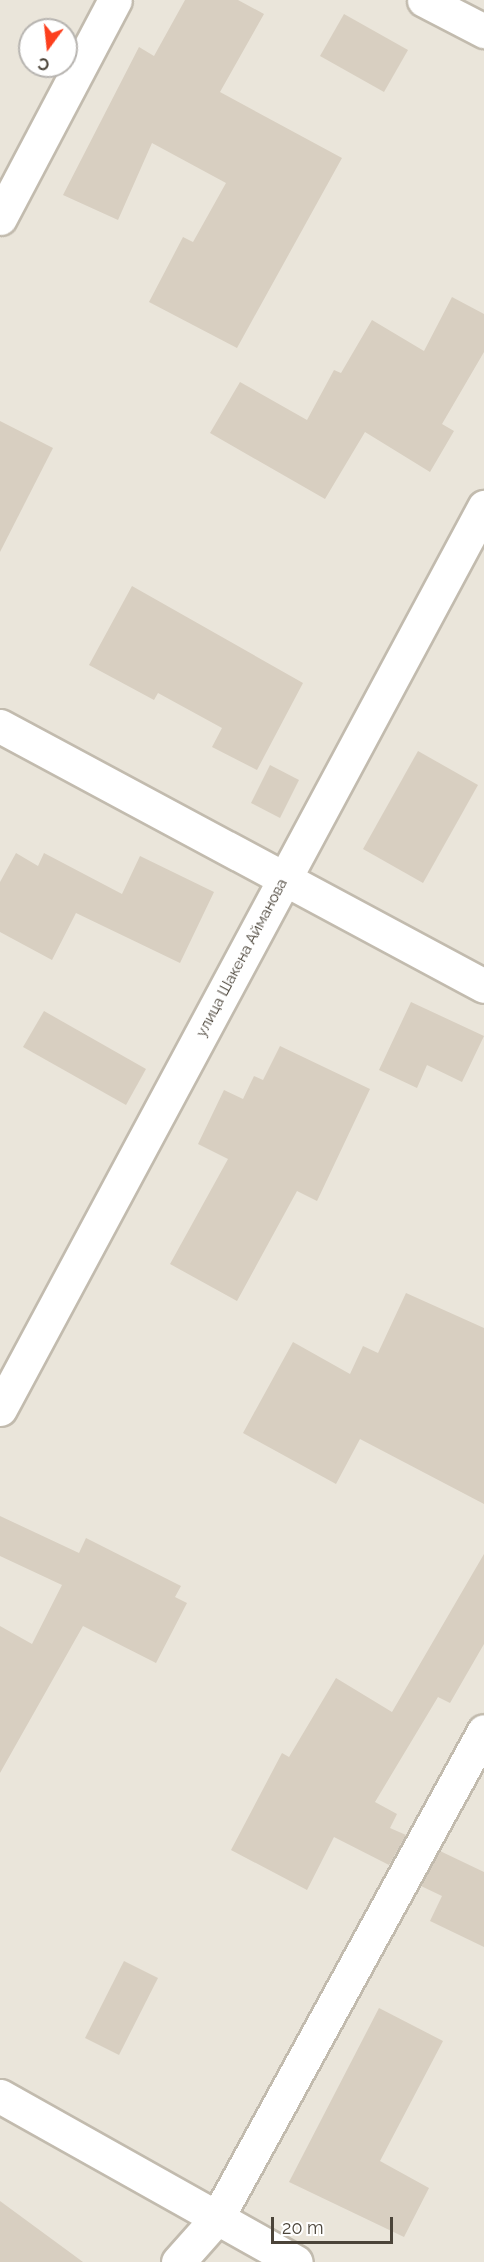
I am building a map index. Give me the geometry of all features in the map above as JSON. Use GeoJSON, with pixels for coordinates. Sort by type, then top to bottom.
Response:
{"type":"FeatureCollection","features":[{"type":"Feature","properties":{"kind":"street"},"geometry":{"type":"LineString","coordinates":[[0,218],[116,0]]}},
{"type":"Feature","properties":{"kind":"street"},"geometry":{"type":"LineString","coordinates":[[424,0],[484,31]]}},
{"type":"Feature","properties":{"kind":"street","name":"улица Шакена Айманова"},"geometry":{"type":"LineString","coordinates":[[0,1409],[484,507]]}},
{"type":"Feature","properties":{"kind":"street"},"geometry":{"type":"LineString","coordinates":[[0,726],[484,986]]}},
{"type":"Feature","properties":{"kind":"street"},"geometry":{"type":"LineString","coordinates":[[178,2262],[217,2218],[484,1731]]}},
{"type":"Feature","properties":{"kind":"street"},"geometry":{"type":"LineString","coordinates":[[0,2096],[296,2262]]}},
{"type":"Feature","properties":{"kind":"shaded area"},"geometry":{"type":"Polygon","coordinates":[[[0,0],[484,0],[484,2262],[0,2262],[0,0]]]}},
{"type":"Feature","properties":{"kind":"building"},"geometry":{"type":"Polygon","coordinates":[[[185,0],[238,0],[264,14],[220,92],[342,158],[237,348],[149,302],[183,237],[193,242],[226,183],[152,143],[118,220],[63,195],[139,47],[154,56],[185,0]]]}},
{"type":"Feature","properties":{"kind":"building"},"geometry":{"type":"Polygon","coordinates":[[[344,14],[408,50],[384,92],[320,56],[344,14]]]}},
{"type":"Feature","properties":{"kind":"building"},"geometry":{"type":"Polygon","coordinates":[[[452,297],[484,314],[484,352],[442,424],[454,431],[430,472],[365,432],[325,499],[210,433],[240,382],[307,420],[334,370],[341,373],[372,320],[424,351],[452,297]]]}},
{"type":"Feature","properties":{"kind":"building"},"geometry":{"type":"Polygon","coordinates":[[[0,421],[53,448],[0,552],[0,421]]]}},
{"type":"Feature","properties":{"kind":"building"},"geometry":{"type":"Polygon","coordinates":[[[132,586],[303,683],[257,770],[212,747],[222,728],[158,693],[154,700],[89,665],[132,586]]]}},
{"type":"Feature","properties":{"kind":"building"},"geometry":{"type":"Polygon","coordinates":[[[418,751],[478,785],[423,883],[363,849],[418,751]]]}},
{"type":"Feature","properties":{"kind":"building"},"geometry":{"type":"Polygon","coordinates":[[[270,765],[299,780],[280,818],[251,803],[270,765]]]}},
{"type":"Feature","properties":{"kind":"building"},"geometry":{"type":"Polygon","coordinates":[[[16,853],[38,866],[44,853],[122,894],[140,856],[214,892],[180,963],[76,913],[52,960],[0,932],[0,882],[16,853]]]}},
{"type":"Feature","properties":{"kind":"building"},"geometry":{"type":"Polygon","coordinates":[[[411,1002],[484,1036],[462,1082],[427,1065],[417,1088],[379,1070],[411,1002]]]}},
{"type":"Feature","properties":{"kind":"building"},"geometry":{"type":"Polygon","coordinates":[[[44,1011],[146,1069],[126,1105],[23,1047],[44,1011]]]}},
{"type":"Feature","properties":{"kind":"building"},"geometry":{"type":"Polygon","coordinates":[[[280,1046],[370,1089],[317,1201],[297,1191],[237,1301],[170,1264],[228,1159],[198,1144],[224,1090],[243,1099],[254,1076],[263,1080],[280,1046]]]}},
{"type":"Feature","properties":{"kind":"building"},"geometry":{"type":"Polygon","coordinates":[[[406,1293],[484,1328],[484,1504],[360,1439],[336,1484],[243,1433],[293,1342],[350,1374],[363,1346],[378,1353],[406,1293]]]}},
{"type":"Feature","properties":{"kind":"building"},"geometry":{"type":"Polygon","coordinates":[[[0,1516],[79,1553],[86,1538],[181,1586],[175,1597],[187,1603],[156,1663],[83,1626],[0,1773],[0,1626],[32,1644],[62,1585],[0,1556],[0,1516]]]}},
{"type":"Feature","properties":{"kind":"building"},"geometry":{"type":"Polygon","coordinates":[[[484,1554],[484,1644],[450,1703],[438,1697],[375,1802],[397,1814],[390,1828],[406,1835],[389,1865],[334,1837],[307,1890],[231,1850],[282,1753],[289,1757],[336,1678],[392,1712],[484,1554]]]}},
{"type":"Feature","properties":{"kind":"building"},"geometry":{"type":"Polygon","coordinates":[[[440,1851],[484,1872],[484,1947],[430,1921],[442,1896],[421,1886],[440,1851]]]}},
{"type":"Feature","properties":{"kind":"building"},"geometry":{"type":"Polygon","coordinates":[[[124,1961],[158,1978],[119,2055],[85,2038],[124,1961]]]}},
{"type":"Feature","properties":{"kind":"building"},"geometry":{"type":"Polygon","coordinates":[[[379,2008],[443,2041],[380,2161],[429,2188],[404,2237],[289,2182],[379,2008]]]}},
{"type":"Feature","properties":{"kind":"building"},"geometry":{"type":"Polygon","coordinates":[[[0,2201],[83,2262],[0,2262],[0,2201]]]}}]}
